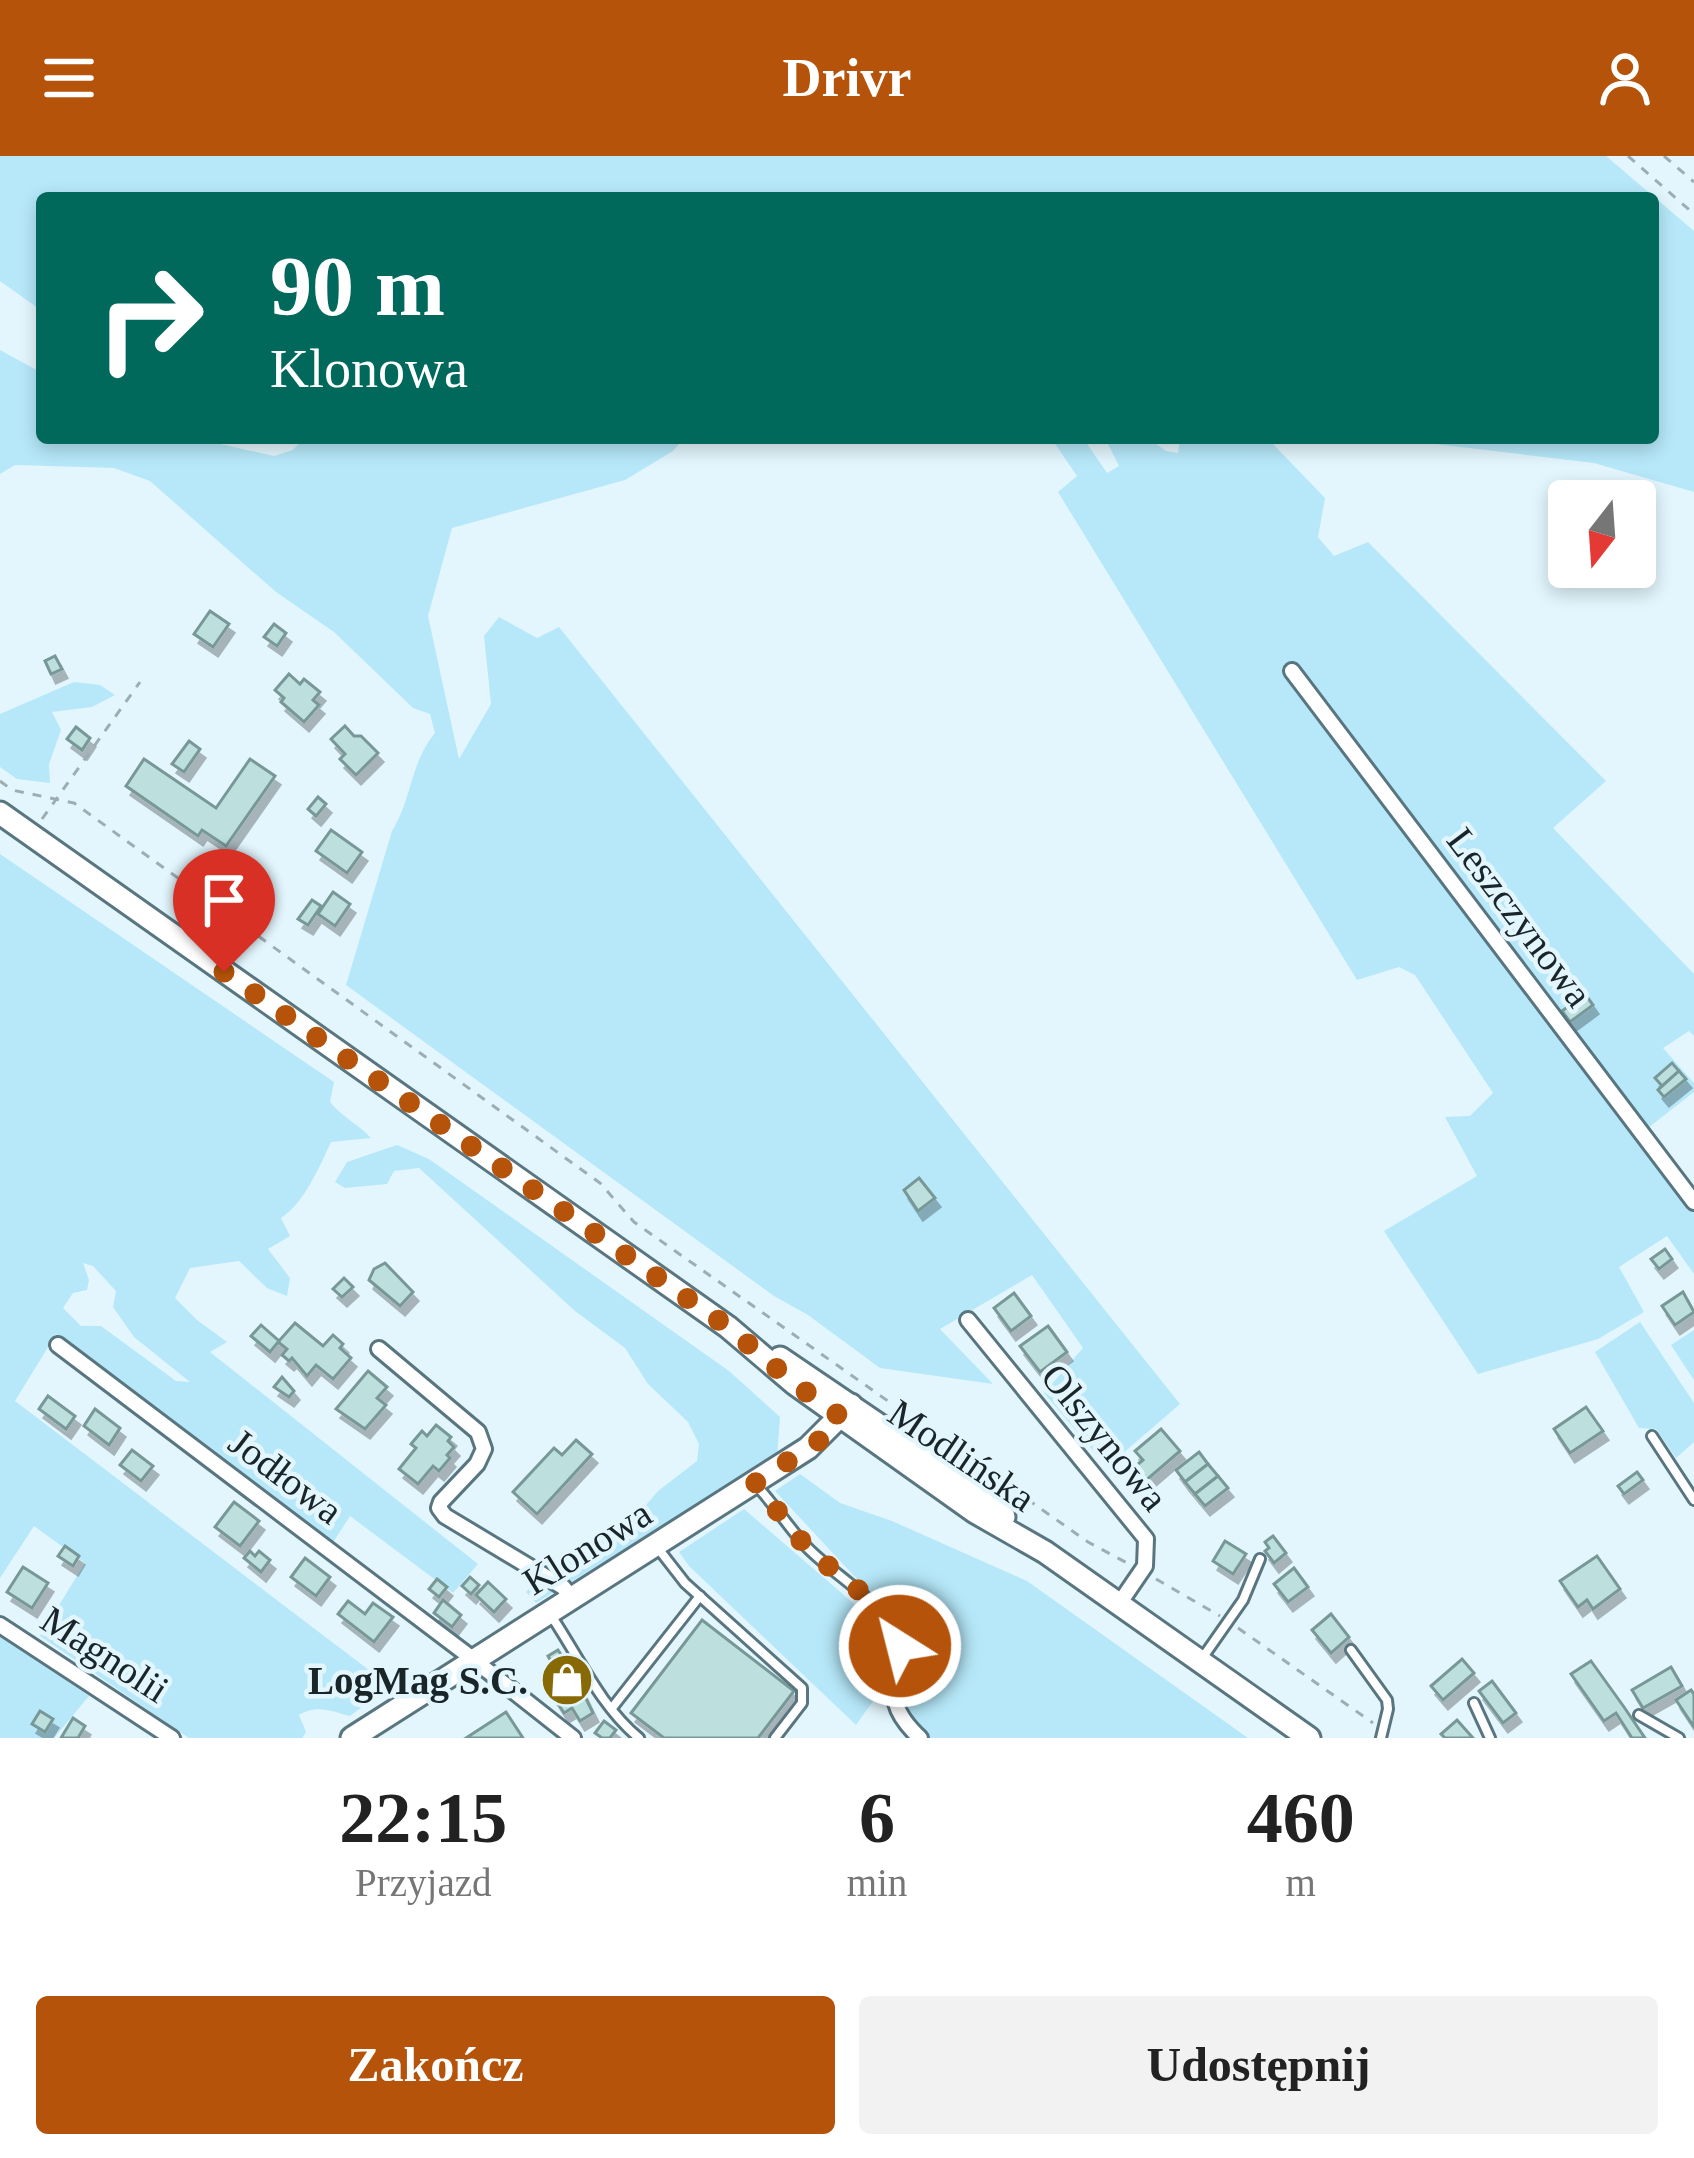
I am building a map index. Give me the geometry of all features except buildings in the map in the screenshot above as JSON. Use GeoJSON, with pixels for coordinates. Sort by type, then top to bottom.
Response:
{"type":"FeatureCollection","features":[{"type":"Feature","properties":{"kind":"main road","name":"Modlińska"},"geometry":{"type":"LineString","coordinates":[[0,813],[728,1327],[795,1384],[846,1411],[976,1512],[1045,1552],[1309,1738]]}},
{"type":"Feature","properties":{"kind":"main road","name":"Klonowa"},"geometry":{"type":"LineString","coordinates":[[352,1738],[754,1484],[820,1440],[846,1411]]}},
{"type":"Feature","properties":{"kind":"street","name":"Leszczynowa"},"geometry":{"type":"LineString","coordinates":[[1292,671],[1694,1202]]}},
{"type":"Feature","properties":{"kind":"street","name":"Olszynowa"},"geometry":{"type":"LineString","coordinates":[[968,1320],[1146,1539],[1142,1571],[1119,1604]]}},
{"type":"Feature","properties":{"kind":"street","name":"Jodłowa"},"geometry":{"type":"LineString","coordinates":[[58,1345],[573,1738]]}},
{"type":"Feature","properties":{"kind":"street"},"geometry":{"type":"LineString","coordinates":[[380,1349],[478,1432],[484,1449],[477,1464],[440,1502],[445,1516],[563,1587],[572,1598]]}},
{"type":"Feature","properties":{"kind":"street","name":"Magnolii"},"geometry":{"type":"LineString","coordinates":[[0,1625],[172,1738]]}},
{"type":"Feature","properties":{"kind":"street"},"geometry":{"type":"LineString","coordinates":[[900,1646],[894,1702],[901,1718],[920,1738]]}},
{"type":"Feature","properties":{"kind":"lane"},"geometry":{"type":"LineString","coordinates":[[1652,1436],[1694,1499]]}},
{"type":"Feature","properties":{"kind":"lane"},"geometry":{"type":"LineString","coordinates":[[754,1484],[809,1550],[885,1616],[900,1646]]}},
{"type":"Feature","properties":{"kind":"lane"},"geometry":{"type":"LineString","coordinates":[[656,1545],[685,1583],[802,1688],[802,1702],[775,1738]]}},
{"type":"Feature","properties":{"kind":"lane"},"geometry":{"type":"LineString","coordinates":[[1200,1661],[1229,1622],[1260,1559]]}},
{"type":"Feature","properties":{"kind":"lane"},"geometry":{"type":"LineString","coordinates":[[612,1708],[700,1596]]}},
{"type":"Feature","properties":{"kind":"lane"},"geometry":{"type":"LineString","coordinates":[[549,1613],[624,1725],[639,1738]]}},
{"type":"Feature","properties":{"kind":"lane"},"geometry":{"type":"LineString","coordinates":[[1351,1650],[1387,1700],[1382,1734]]}},
{"type":"Feature","properties":{"kind":"lane"},"geometry":{"type":"LineString","coordinates":[[1474,1703],[1490,1738]]}},
{"type":"Feature","properties":{"kind":"lane"},"geometry":{"type":"LineString","coordinates":[[1639,1715],[1679,1738]]}},
{"type":"Feature","properties":{"kind":"path"},"geometry":{"type":"LineString","coordinates":[[1628,156],[1694,214]]}},
{"type":"Feature","properties":{"kind":"path"},"geometry":{"type":"LineString","coordinates":[[1664,156],[1694,182]]}},
{"type":"Feature","properties":{"kind":"path"},"geometry":{"type":"LineString","coordinates":[[30,834],[140,682]]}},
{"type":"Feature","properties":{"kind":"path"},"geometry":{"type":"LineString","coordinates":[[0,781],[12,790],[74,803],[600,1183],[653,1236],[1088,1542],[1229,1622],[1382,1734]]}},
{"type":"Feature","properties":{"kind":"shaded area"},"geometry":{"type":"Polygon","coordinates":[[[0,156],[1606,156],[1648,192],[36,192],[36,307],[0,281],[0,156]]]}},
{"type":"Feature","properties":{"kind":"shaded area"},"geometry":{"type":"Polygon","coordinates":[[[1659,201],[1694,231],[1694,492],[1594,463],[1435,444],[1659,444],[1659,201]]]}},
{"type":"Feature","properties":{"kind":"shaded area"},"geometry":{"type":"Polygon","coordinates":[[[0,350],[36,370],[36,444],[220,444],[274,456],[298,444],[679,444],[625,480],[452,528],[428,616],[459,759],[491,704],[484,636],[499,617],[537,638],[559,627],[1180,1404],[1107,1467],[1044,1393],[1083,1348],[1032,1275],[940,1329],[993,1384],[880,1368],[346,985],[392,831],[435,733],[430,714],[413,708],[334,632],[276,592],[150,481],[114,468],[15,465],[0,474],[0,350]]]}},
{"type":"Feature","properties":{"kind":"shaded area"},"geometry":{"type":"Polygon","coordinates":[[[1055,444],[1087,444],[1107,473],[1119,466],[1108,444],[1156,444],[1178,453],[1179,444],[1273,444],[1325,498],[1318,537],[1334,556],[1368,542],[1606,781],[1553,828],[1694,974],[1694,1036],[1689,1031],[1663,1048],[1694,1083],[1694,1092],[1644,1131],[1694,1200],[1694,1274],[1667,1236],[1619,1267],[1644,1312],[1598,1339],[1478,1374],[1384,1231],[1477,1176],[1445,1117],[1470,1116],[1493,1093],[1415,975],[1399,967],[1357,980],[1058,492],[1077,476],[1055,444]]]}},
{"type":"Feature","properties":{"kind":"shaded area"},"geometry":{"type":"Polygon","coordinates":[[[74,682],[100,685],[115,695],[92,707],[52,712],[61,730],[49,764],[50,783],[17,779],[0,767],[0,714],[74,682]]]}},
{"type":"Feature","properties":{"kind":"shaded area"},"geometry":{"type":"Polygon","coordinates":[[[0,854],[334,1082],[330,1102],[371,1138],[331,1142],[304,1194],[281,1218],[290,1236],[268,1249],[290,1278],[287,1296],[267,1288],[239,1261],[190,1268],[175,1298],[227,1342],[210,1352],[478,1564],[453,1593],[350,1516],[332,1544],[56,1334],[15,1401],[390,1686],[350,1716],[318,1709],[299,1715],[306,1732],[302,1738],[189,1738],[40,1636],[85,1563],[34,1526],[0,1578],[0,854]],[[83,1263],[87,1290],[73,1293],[63,1308],[81,1326],[101,1326],[176,1381],[190,1382],[134,1337],[113,1307],[116,1291],[93,1266],[83,1263]]]}},
{"type":"Feature","properties":{"kind":"shaded area"},"geometry":{"type":"Polygon","coordinates":[[[397,1145],[429,1159],[729,1371],[780,1417],[777,1457],[536,1603],[526,1592],[556,1562],[628,1526],[658,1491],[697,1461],[699,1444],[688,1422],[648,1384],[625,1348],[575,1311],[419,1168],[394,1171],[387,1184],[345,1188],[335,1182],[347,1162],[397,1145]]]}},
{"type":"Feature","properties":{"kind":"shaded area"},"geometry":{"type":"Polygon","coordinates":[[[1640,1322],[1694,1403],[1694,1442],[1676,1458],[1656,1429],[1639,1428],[1595,1352],[1640,1322]]]}},
{"type":"Feature","properties":{"kind":"shaded area"},"geometry":{"type":"Polygon","coordinates":[[[1694,1330],[1694,1380],[1671,1345],[1694,1330]]]}},
{"type":"Feature","properties":{"kind":"shaded area"},"geometry":{"type":"Polygon","coordinates":[[[800,1474],[840,1503],[1027,1581],[1248,1738],[923,1738],[876,1697],[856,1725],[679,1552],[744,1509],[859,1608],[898,1623],[775,1491],[800,1474]]]}},
{"type":"Feature","properties":{"kind":"shaded area"},"geometry":{"type":"Polygon","coordinates":[[[0,1636],[89,1696],[54,1738],[0,1738],[0,1636]]]}},
{"type":"Feature","properties":{"kind":"place","name":"LogMag S.C."},"geometry":{"type":"Point","coordinates":[567,1680]}},
{"type":"Feature","properties":{"kind":"route"},"geometry":{"type":"LineString","coordinates":[[224,972],[728,1327],[841,1417],[820,1440],[754,1484],[809,1550],[885,1616],[900,1646]]}}]}
